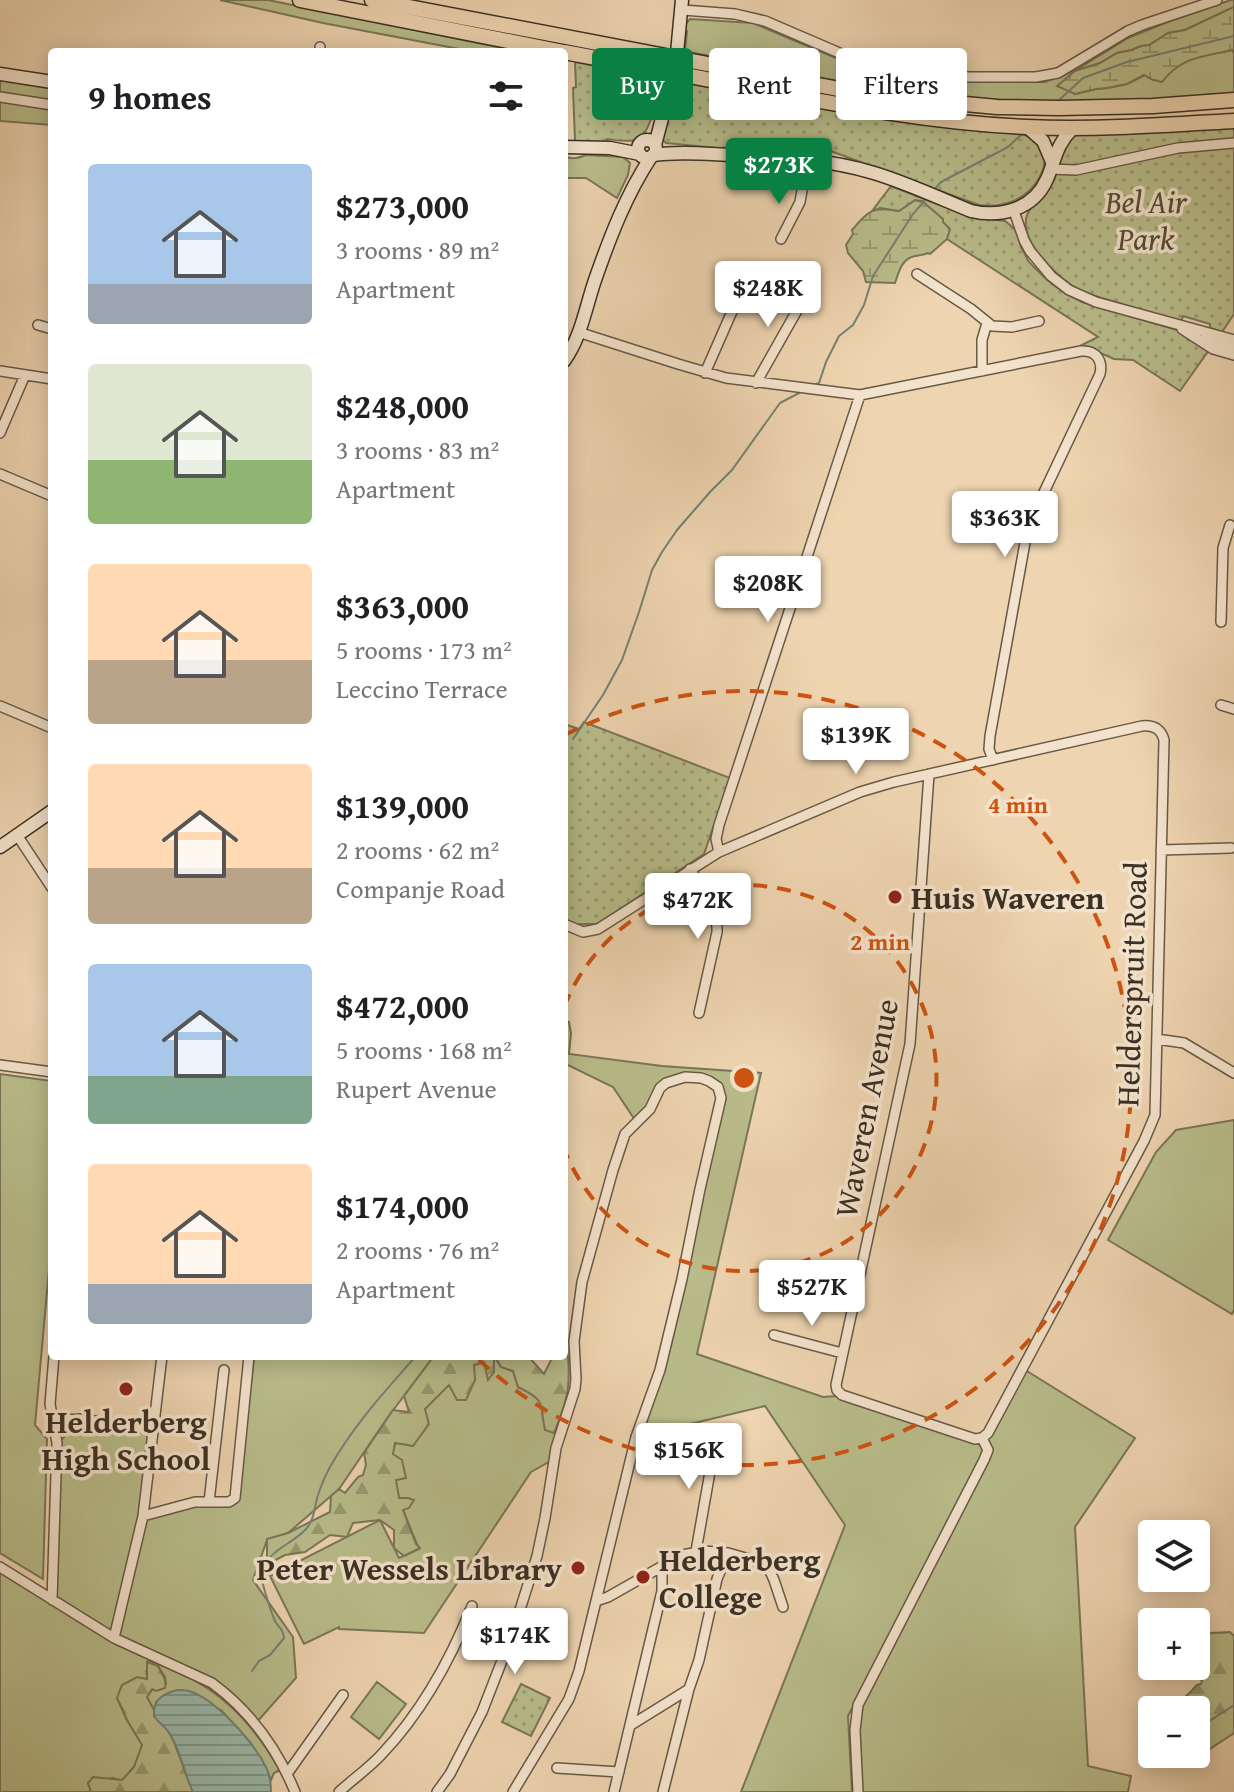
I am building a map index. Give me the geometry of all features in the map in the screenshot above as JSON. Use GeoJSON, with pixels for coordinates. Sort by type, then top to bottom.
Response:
{"type":"FeatureCollection","features":[{"type":"Feature","properties":{"kind":"main road"},"geometry":{"type":"LineString","coordinates":[[300,0],[544,48]]}},
{"type":"Feature","properties":{"kind":"main road"},"geometry":{"type":"LineString","coordinates":[[372,0],[894,97],[997,107],[1059,108],[1234,100]]}},
{"type":"Feature","properties":{"kind":"main road"},"geometry":{"type":"LineString","coordinates":[[568,53],[893,114],[1027,127],[1073,128],[1234,121]]}},
{"type":"Feature","properties":{"kind":"street"},"geometry":{"type":"LineString","coordinates":[[568,355],[603,258],[666,103],[682,12],[735,14],[765,21],[879,70],[969,77],[1036,77],[1058,73],[1142,25],[1217,0]]}},
{"type":"Feature","properties":{"kind":"street"},"geometry":{"type":"LineString","coordinates":[[0,74],[48,82]]}},
{"type":"Feature","properties":{"kind":"street"},"geometry":{"type":"LineString","coordinates":[[0,97],[48,104]]}},
{"type":"Feature","properties":{"kind":"street"},"geometry":{"type":"LineString","coordinates":[[1027,127],[1043,141],[1051,166]]}},
{"type":"Feature","properties":{"kind":"street"},"geometry":{"type":"LineString","coordinates":[[646,150],[851,167],[982,213],[998,214],[1014,211],[1041,190],[1060,143],[1073,128]]}},
{"type":"Feature","properties":{"kind":"street"},"geometry":{"type":"LineString","coordinates":[[1051,166],[1076,170],[1178,148],[1234,143]]}},
{"type":"Feature","properties":{"kind":"street"},"geometry":{"type":"LineString","coordinates":[[568,147],[703,151],[712,154]]}},
{"type":"Feature","properties":{"kind":"street"},"geometry":{"type":"LineString","coordinates":[[633,184],[643,169],[646,150]]}},
{"type":"Feature","properties":{"kind":"street"},"geometry":{"type":"LineString","coordinates":[[643,169],[675,155],[693,154]]}},
{"type":"Feature","properties":{"kind":"street"},"geometry":{"type":"LineString","coordinates":[[781,239],[800,202],[807,161]]}},
{"type":"Feature","properties":{"kind":"street"},"geometry":{"type":"LineString","coordinates":[[1014,211],[1030,251],[1051,276],[1069,290],[1096,302],[1176,325],[1212,342],[1234,348]]}},
{"type":"Feature","properties":{"kind":"street"},"geometry":{"type":"LineString","coordinates":[[917,274],[987,323],[1004,328],[1039,321]]}},
{"type":"Feature","properties":{"kind":"street"},"geometry":{"type":"LineString","coordinates":[[705,373],[748,275]]}},
{"type":"Feature","properties":{"kind":"street"},"geometry":{"type":"LineString","coordinates":[[756,383],[808,291]]}},
{"type":"Feature","properties":{"kind":"street"},"geometry":{"type":"LineString","coordinates":[[982,371],[982,340],[987,323]]}},
{"type":"Feature","properties":{"kind":"street"},"geometry":{"type":"LineString","coordinates":[[38,325],[48,328]]}},
{"type":"Feature","properties":{"kind":"street"},"geometry":{"type":"LineString","coordinates":[[568,926],[583,932],[598,929],[719,852],[860,792],[993,760],[989,749],[990,736],[1028,526],[1100,374],[1101,364],[1096,355],[1085,350],[860,395],[756,383],[705,373],[578,332]]}},
{"type":"Feature","properties":{"kind":"street"},"geometry":{"type":"LineString","coordinates":[[1200,336],[1234,340]]}},
{"type":"Feature","properties":{"kind":"street"},"geometry":{"type":"LineString","coordinates":[[1200,336],[1213,349],[1234,355]]}},
{"type":"Feature","properties":{"kind":"street"},"geometry":{"type":"LineString","coordinates":[[0,371],[48,378]]}},
{"type":"Feature","properties":{"kind":"street"},"geometry":{"type":"LineString","coordinates":[[0,433],[25,375]]}},
{"type":"Feature","properties":{"kind":"street"},"geometry":{"type":"LineString","coordinates":[[719,852],[716,839],[719,825],[860,395]]}},
{"type":"Feature","properties":{"kind":"street"},"geometry":{"type":"LineString","coordinates":[[0,474],[48,494]]}},
{"type":"Feature","properties":{"kind":"street"},"geometry":{"type":"LineString","coordinates":[[1221,622],[1224,540],[1230,525]]}},
{"type":"Feature","properties":{"kind":"street"},"geometry":{"type":"LineString","coordinates":[[1222,566],[1234,570]]}},
{"type":"Feature","properties":{"kind":"street"},"geometry":{"type":"LineString","coordinates":[[1221,705],[1234,709]]}},
{"type":"Feature","properties":{"kind":"street"},"geometry":{"type":"LineString","coordinates":[[0,706],[48,726]]}},
{"type":"Feature","properties":{"kind":"street","name":"Helderspruit Road"},"geometry":{"type":"LineString","coordinates":[[982,1438],[993,1424],[1152,1126],[1155,1115],[1164,740],[1158,729],[1149,725],[993,760]]}},
{"type":"Feature","properties":{"kind":"street","name":"Waveren Avenue"},"geometry":{"type":"LineString","coordinates":[[929,774],[910,1044],[836,1385],[842,1395],[975,1439],[982,1438]]}},
{"type":"Feature","properties":{"kind":"street"},"geometry":{"type":"LineString","coordinates":[[0,847],[48,814]]}},
{"type":"Feature","properties":{"kind":"street"},"geometry":{"type":"LineString","coordinates":[[17,835],[48,882]]}},
{"type":"Feature","properties":{"kind":"street"},"geometry":{"type":"LineString","coordinates":[[1161,850],[1231,848]]}},
{"type":"Feature","properties":{"kind":"street"},"geometry":{"type":"LineString","coordinates":[[690,869],[713,905],[718,922],[699,1013]]}},
{"type":"Feature","properties":{"kind":"street"},"geometry":{"type":"LineString","coordinates":[[1157,1039],[1184,1043],[1234,1073]]}},
{"type":"Feature","properties":{"kind":"street"},"geometry":{"type":"LineString","coordinates":[[0,1065],[48,1071]]}},
{"type":"Feature","properties":{"kind":"street"},"geometry":{"type":"LineString","coordinates":[[437,1792],[457,1762],[482,1712],[512,1635],[537,1556],[556,1448],[575,1389],[574,1341],[582,1282],[625,1134],[650,1109],[660,1088],[666,1083],[685,1077],[701,1078],[718,1087],[721,1098],[660,1370],[636,1437],[579,1671],[569,1699],[513,1792]]}},
{"type":"Feature","properties":{"kind":"street"},"geometry":{"type":"LineString","coordinates":[[774,1335],[842,1353]]}},
{"type":"Feature","properties":{"kind":"street"},"geometry":{"type":"LineString","coordinates":[[52,1600],[55,1435],[50,1404],[54,1360]]}},
{"type":"Feature","properties":{"kind":"street"},"geometry":{"type":"LineString","coordinates":[[114,1638],[143,1516],[162,1360]]}},
{"type":"Feature","properties":{"kind":"street"},"geometry":{"type":"LineString","coordinates":[[143,1516],[195,1502],[229,1502],[235,1497],[249,1360]]}},
{"type":"Feature","properties":{"kind":"street"},"geometry":{"type":"LineString","coordinates":[[209,1502],[224,1370]]}},
{"type":"Feature","properties":{"kind":"street"},"geometry":{"type":"LineString","coordinates":[[53,1421],[80,1419],[154,1429]]}},
{"type":"Feature","properties":{"kind":"street"},"geometry":{"type":"LineString","coordinates":[[55,1435],[71,1421]]}},
{"type":"Feature","properties":{"kind":"street"},"geometry":{"type":"LineString","coordinates":[[696,1551],[716,1438]]}},
{"type":"Feature","properties":{"kind":"street"},"geometry":{"type":"LineString","coordinates":[[858,1792],[855,1730],[858,1705],[984,1460],[988,1450],[982,1438]]}},
{"type":"Feature","properties":{"kind":"street"},"geometry":{"type":"LineString","coordinates":[[596,1601],[682,1555],[696,1551],[728,1553],[767,1565],[783,1607]]}},
{"type":"Feature","properties":{"kind":"street"},"geometry":{"type":"LineString","coordinates":[[663,1792],[699,1660],[717,1579],[728,1553]]}},
{"type":"Feature","properties":{"kind":"street"},"geometry":{"type":"LineString","coordinates":[[0,1567],[114,1638],[212,1683],[226,1693],[255,1723],[275,1750],[295,1792]]}},
{"type":"Feature","properties":{"kind":"street"},"geometry":{"type":"LineString","coordinates":[[614,1792],[662,1591],[662,1567]]}},
{"type":"Feature","properties":{"kind":"street"},"geometry":{"type":"LineString","coordinates":[[339,1792],[384,1752],[425,1702],[472,1606]]}},
{"type":"Feature","properties":{"kind":"street"},"geometry":{"type":"LineString","coordinates":[[631,1725],[689,1689]]}},
{"type":"Feature","properties":{"kind":"street"},"geometry":{"type":"LineString","coordinates":[[287,1774],[343,1695]]}},
{"type":"Feature","properties":{"kind":"street"},"geometry":{"type":"LineString","coordinates":[[557,1768],[619,1772]]}},
{"type":"Feature","properties":{"kind":"green space"},"geometry":{"type":"Polygon","coordinates":[[[220,0],[268,0],[502,48],[454,48],[220,0]]]}},
{"type":"Feature","properties":{"kind":"green space"},"geometry":{"type":"Polygon","coordinates":[[[1234,0],[1234,7],[1185,30],[1168,33],[1149,46],[1117,53],[1100,63],[1075,71],[1075,94],[1127,84],[1145,75],[1153,80],[1182,63],[1232,50],[1234,93],[1106,102],[967,98],[967,81],[1045,82],[1076,70],[1128,38],[1234,0]]]}},
{"type":"Feature","properties":{"kind":"green space"},"geometry":{"type":"Polygon","coordinates":[[[1234,7],[1234,53],[1232,50],[1185,62],[1162,82],[1144,75],[1127,84],[1075,94],[1057,86],[1075,71],[1100,63],[1117,53],[1149,45],[1168,33],[1185,30],[1234,7]]]}},
{"type":"Feature","properties":{"kind":"green space"},"geometry":{"type":"Polygon","coordinates":[[[690,19],[753,23],[812,48],[709,48],[709,56],[685,48],[685,30],[690,19]]]}},
{"type":"Feature","properties":{"kind":"green space"},"geometry":{"type":"Polygon","coordinates":[[[820,51],[836,58],[836,80],[820,77],[820,51]]]}},
{"type":"Feature","properties":{"kind":"green space"},"geometry":{"type":"Polygon","coordinates":[[[575,62],[592,65],[592,120],[651,120],[645,132],[632,141],[575,141],[573,88],[576,87],[575,62]]]}},
{"type":"Feature","properties":{"kind":"green space"},"geometry":{"type":"Polygon","coordinates":[[[0,80],[48,86],[48,125],[0,121],[0,80]]]}},
{"type":"Feature","properties":{"kind":"green space","name":"Bel Air Park"},"geometry":{"type":"Polygon","coordinates":[[[693,85],[709,87],[709,120],[820,120],[820,107],[836,110],[836,120],[891,120],[1025,135],[1038,141],[1044,164],[1039,178],[1028,192],[1014,201],[988,206],[814,145],[778,141],[767,150],[757,152],[666,143],[662,135],[667,120],[693,120],[693,85]]]}},
{"type":"Feature","properties":{"kind":"green space","name":"Bel Air Park"},"geometry":{"type":"Polygon","coordinates":[[[1234,127],[1234,314],[1222,332],[1210,328],[1210,324],[1183,316],[1181,322],[1082,292],[1053,270],[1035,249],[1026,226],[1027,215],[1054,180],[1060,150],[1072,135],[1234,127]]]}},
{"type":"Feature","properties":{"kind":"green space"},"geometry":{"type":"Polygon","coordinates":[[[586,155],[623,157],[630,163],[617,198],[586,178],[568,178],[568,157],[586,155]]]}},
{"type":"Feature","properties":{"kind":"green space","name":"Bel Air Park"},"geometry":{"type":"Polygon","coordinates":[[[891,186],[968,216],[1005,221],[1016,230],[1029,262],[1063,292],[1082,302],[1177,330],[1209,350],[1180,391],[1133,360],[1114,359],[1082,345],[1098,337],[947,239],[950,229],[922,201],[915,200],[899,211],[880,208],[872,211],[891,186]]]}},
{"type":"Feature","properties":{"kind":"green space"},"geometry":{"type":"Polygon","coordinates":[[[915,200],[931,207],[940,216],[950,231],[947,239],[930,254],[907,260],[901,266],[895,283],[866,282],[863,271],[848,253],[846,245],[853,234],[852,230],[872,211],[899,211],[915,200]]]}},
{"type":"Feature","properties":{"kind":"green space"},"geometry":{"type":"Polygon","coordinates":[[[584,722],[730,778],[704,854],[597,924],[573,924],[568,921],[568,725],[579,729],[584,722]]]}},
{"type":"Feature","properties":{"kind":"green space"},"geometry":{"type":"Polygon","coordinates":[[[568,1022],[571,1033],[569,1054],[662,1066],[761,1073],[697,1354],[823,1397],[837,1396],[981,1445],[985,1452],[848,1716],[852,1792],[741,1792],[845,1525],[765,1406],[636,1437],[660,1370],[721,1093],[701,1078],[666,1083],[638,1120],[613,1087],[568,1065],[568,1022]]]}},
{"type":"Feature","properties":{"kind":"green space"},"geometry":{"type":"Polygon","coordinates":[[[0,1074],[48,1080],[48,1280],[35,1425],[47,1439],[43,1579],[0,1553],[0,1074]]]}},
{"type":"Feature","properties":{"kind":"green space"},"geometry":{"type":"Polygon","coordinates":[[[1234,1120],[1232,1314],[1108,1240],[1156,1152],[1176,1130],[1234,1120]]]}},
{"type":"Feature","properties":{"kind":"green space"},"geometry":{"type":"Polygon","coordinates":[[[568,1358],[569,1370],[568,1390],[554,1433],[545,1430],[538,1400],[518,1387],[513,1371],[501,1367],[497,1360],[532,1360],[544,1374],[551,1360],[568,1358]]]}},
{"type":"Feature","properties":{"kind":"green space"},"geometry":{"type":"Polygon","coordinates":[[[254,1360],[431,1360],[339,1489],[288,1533],[267,1540],[253,1580],[293,1637],[296,1678],[257,1722],[240,1701],[118,1636],[144,1521],[173,1508],[231,1503],[240,1485],[254,1360]]]}},
{"type":"Feature","properties":{"kind":"green space"},"geometry":{"type":"Polygon","coordinates":[[[431,1360],[494,1360],[494,1372],[488,1380],[484,1362],[474,1365],[475,1380],[466,1400],[457,1400],[449,1385],[425,1409],[429,1424],[413,1446],[395,1443],[393,1454],[402,1460],[406,1478],[396,1480],[399,1498],[414,1500],[409,1508],[403,1510],[420,1548],[404,1556],[394,1548],[394,1530],[380,1520],[353,1523],[347,1537],[330,1535],[305,1552],[285,1555],[272,1562],[267,1557],[267,1539],[288,1533],[330,1512],[331,1496],[339,1489],[345,1493],[363,1475],[366,1465],[364,1453],[393,1410],[409,1412],[404,1396],[431,1360]]]}},
{"type":"Feature","properties":{"kind":"green space"},"geometry":{"type":"Polygon","coordinates":[[[494,1360],[497,1360],[501,1367],[513,1371],[518,1387],[538,1399],[543,1420],[554,1433],[560,1433],[554,1459],[531,1472],[424,1633],[339,1627],[304,1644],[270,1576],[380,1520],[399,1558],[419,1549],[403,1510],[407,1498],[399,1498],[395,1480],[405,1478],[392,1454],[396,1442],[413,1446],[425,1409],[449,1384],[474,1365],[484,1362],[488,1378],[494,1372],[494,1360]]]}},
{"type":"Feature","properties":{"kind":"green space"},"geometry":{"type":"Polygon","coordinates":[[[1022,1368],[1135,1438],[1075,1527],[1088,1766],[1131,1776],[1128,1792],[858,1792],[855,1716],[984,1460],[983,1439],[1022,1368]]]}},
{"type":"Feature","properties":{"kind":"green space"},"geometry":{"type":"Polygon","coordinates":[[[79,1423],[100,1426],[100,1432],[130,1435],[131,1429],[147,1432],[151,1440],[140,1515],[113,1633],[56,1596],[61,1440],[79,1423]]]}},
{"type":"Feature","properties":{"kind":"green space"},"geometry":{"type":"Polygon","coordinates":[[[0,1569],[149,1657],[148,1660],[208,1688],[243,1719],[280,1770],[274,1773],[271,1780],[256,1752],[221,1710],[156,1702],[154,1710],[146,1697],[153,1689],[166,1684],[158,1666],[146,1671],[148,1679],[117,1698],[143,1745],[134,1767],[122,1781],[113,1778],[88,1783],[91,1792],[0,1792],[0,1569]]]}},
{"type":"Feature","properties":{"kind":"green space"},"geometry":{"type":"Polygon","coordinates":[[[1230,1632],[1234,1636],[1234,1733],[1210,1749],[1210,1696],[1186,1696],[1202,1681],[1210,1680],[1210,1633],[1230,1632]]]}},
{"type":"Feature","properties":{"kind":"green space"},"geometry":{"type":"Polygon","coordinates":[[[147,1662],[158,1666],[165,1688],[152,1689],[147,1697],[154,1716],[172,1737],[193,1792],[91,1792],[88,1783],[93,1777],[122,1780],[134,1767],[142,1745],[117,1698],[122,1685],[137,1677],[147,1679],[147,1662]]]}},
{"type":"Feature","properties":{"kind":"green space"},"geometry":{"type":"Polygon","coordinates":[[[377,1682],[406,1704],[379,1739],[351,1717],[377,1682]]]}},
{"type":"Feature","properties":{"kind":"green space"},"geometry":{"type":"Polygon","coordinates":[[[521,1684],[550,1698],[531,1736],[502,1722],[521,1684]]]}},
{"type":"Feature","properties":{"kind":"shaded area"},"geometry":{"type":"Polygon","coordinates":[[[177,1690],[200,1696],[233,1723],[266,1767],[271,1792],[193,1792],[174,1743],[154,1716],[160,1698],[177,1690]]]}},
{"type":"Feature","properties":{"kind":"waterway"},"geometry":{"type":"LineString","coordinates":[[1058,101],[1083,78],[1127,62],[1234,36]]}},
{"type":"Feature","properties":{"kind":"waterway"},"geometry":{"type":"LineString","coordinates":[[934,190],[941,182],[1008,147],[1022,134]]}},
{"type":"Feature","properties":{"kind":"waterway"},"geometry":{"type":"LineString","coordinates":[[814,385],[819,383],[839,336],[853,325],[864,305],[873,276],[926,199]]}},
{"type":"Feature","properties":{"kind":"waterway"},"geometry":{"type":"LineString","coordinates":[[573,739],[622,660],[652,570],[662,552],[677,530],[732,470],[780,403],[801,392]]}},
{"type":"Feature","properties":{"kind":"waterway"},"geometry":{"type":"LineString","coordinates":[[252,1671],[284,1638],[272,1614],[262,1580],[268,1560],[309,1525],[323,1481],[339,1452],[370,1409],[413,1360]]}},
{"type":"Feature","properties":{"kind":"waterway"},"geometry":{"type":"LineString","coordinates":[[1210,1721],[1234,1705]]}},
{"type":"Feature","properties":{"kind":"place","name":"Huis Waveren"},"geometry":{"type":"Point","coordinates":[895,897]}},
{"type":"Feature","properties":{"kind":"place","name":"Helderberg High School"},"geometry":{"type":"Point","coordinates":[126,1389]}},
{"type":"Feature","properties":{"kind":"place","name":"Peter Wessels Library"},"geometry":{"type":"Point","coordinates":[578,1568]}},
{"type":"Feature","properties":{"kind":"place","name":"Helderberg College"},"geometry":{"type":"Point","coordinates":[643,1577]}}]}
